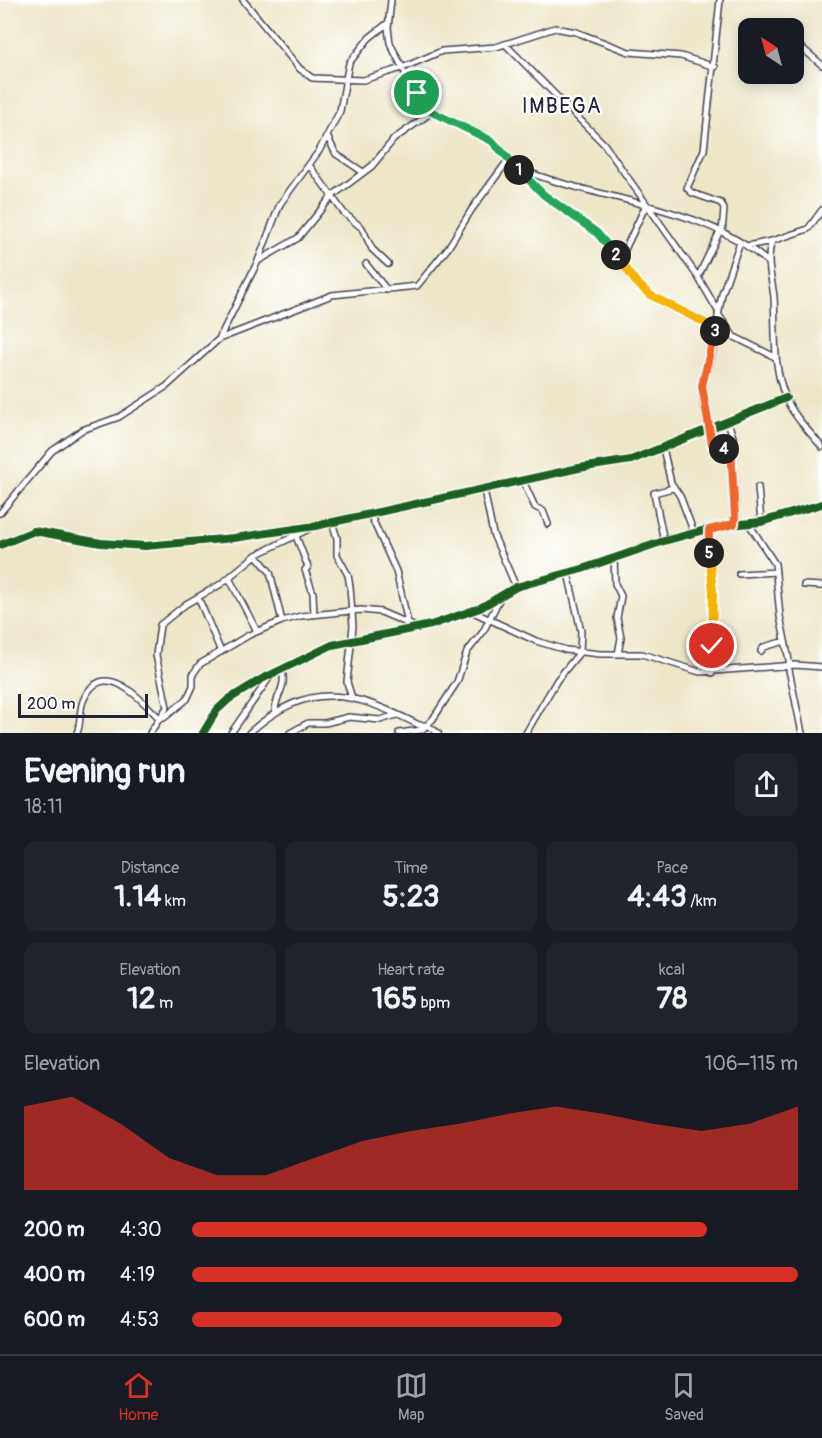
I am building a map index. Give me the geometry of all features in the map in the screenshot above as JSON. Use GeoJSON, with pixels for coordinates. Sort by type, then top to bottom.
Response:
{"type":"FeatureCollection","features":[{"type":"Feature","properties":{"kind":"street"},"geometry":{"type":"LineString","coordinates":[[243,0],[304,73],[312,78],[363,80],[448,50],[475,50],[506,45],[548,29],[561,28],[629,52],[681,56],[715,67]]}},
{"type":"Feature","properties":{"kind":"street"},"geometry":{"type":"LineString","coordinates":[[391,0],[388,23],[390,43],[402,68],[432,112],[483,135],[544,195],[597,233],[636,282],[650,295],[775,357]]}},
{"type":"Feature","properties":{"kind":"street"},"geometry":{"type":"LineString","coordinates":[[698,277],[721,232],[722,204],[692,193],[687,188],[703,156],[715,67],[720,0]]}},
{"type":"Feature","properties":{"kind":"street"},"geometry":{"type":"LineString","coordinates":[[0,513],[58,446],[82,430],[119,417],[168,386],[219,339],[258,261],[280,204],[309,165],[342,105],[344,78],[349,63],[360,47],[388,23]]}},
{"type":"Feature","properties":{"kind":"street"},"geometry":{"type":"LineString","coordinates":[[506,45],[604,144],[698,277],[735,338]]}},
{"type":"Feature","properties":{"kind":"street"},"geometry":{"type":"LineString","coordinates":[[804,49],[822,65]]}},
{"type":"Feature","properties":{"kind":"street"},"geometry":{"type":"LineString","coordinates":[[258,261],[298,238],[332,196],[363,172],[394,140],[432,112]]}},
{"type":"Feature","properties":{"kind":"street"},"geometry":{"type":"LineString","coordinates":[[327,136],[336,154],[363,172]]}},
{"type":"Feature","properties":{"kind":"street"},"geometry":{"type":"LineString","coordinates":[[219,339],[332,295],[414,287],[424,280],[472,208],[509,159]]}},
{"type":"Feature","properties":{"kind":"street"},"geometry":{"type":"LineString","coordinates":[[309,165],[344,213],[362,228],[372,249],[388,264]]}},
{"type":"Feature","properties":{"kind":"street"},"geometry":{"type":"LineString","coordinates":[[518,169],[701,222],[747,246],[769,263]]}},
{"type":"Feature","properties":{"kind":"street"},"geometry":{"type":"LineString","coordinates":[[620,260],[648,206]]}},
{"type":"Feature","properties":{"kind":"street"},"geometry":{"type":"LineString","coordinates":[[747,246],[772,241],[808,229],[822,210]]}},
{"type":"Feature","properties":{"kind":"street"},"geometry":{"type":"LineString","coordinates":[[772,241],[769,263],[774,300],[775,357],[786,398],[822,447]]}},
{"type":"Feature","properties":{"kind":"street"},"geometry":{"type":"LineString","coordinates":[[731,450],[714,447],[703,402],[703,382],[713,349],[712,337],[718,312],[740,242]]}},
{"type":"Feature","properties":{"kind":"street"},"geometry":{"type":"LineString","coordinates":[[366,264],[387,290]]}},
{"type":"Feature","properties":{"kind":"street"},"geometry":{"type":"LineString","coordinates":[[0,545],[34,531],[93,542],[145,546],[234,538],[315,526],[523,480],[631,460],[786,398]]}},
{"type":"Feature","properties":{"kind":"street"},"geometry":{"type":"LineString","coordinates":[[728,422],[734,440],[731,450],[736,507],[734,524]]}},
{"type":"Feature","properties":{"kind":"street"},"geometry":{"type":"LineString","coordinates":[[663,448],[673,488],[680,496],[694,533]]}},
{"type":"Feature","properties":{"kind":"street"},"geometry":{"type":"LineString","coordinates":[[523,480],[535,507],[543,511],[548,524]]}},
{"type":"Feature","properties":{"kind":"street"},"geometry":{"type":"LineString","coordinates":[[758,487],[761,522]]}},
{"type":"Feature","properties":{"kind":"street"},"geometry":{"type":"LineString","coordinates":[[664,541],[654,493],[673,488]]}},
{"type":"Feature","properties":{"kind":"street"},"geometry":{"type":"LineString","coordinates":[[484,490],[493,534],[516,587]]}},
{"type":"Feature","properties":{"kind":"street"},"geometry":{"type":"LineString","coordinates":[[202,733],[221,705],[305,657],[352,639],[417,628],[471,611],[516,587],[568,573],[664,541],[734,524],[761,522],[822,504]]}},
{"type":"Feature","properties":{"kind":"street"},"geometry":{"type":"LineString","coordinates":[[370,514],[396,571],[408,623]]}},
{"type":"Feature","properties":{"kind":"street"},"geometry":{"type":"LineString","coordinates":[[332,522],[337,538],[337,555],[350,581],[352,639],[347,682],[352,698]]}},
{"type":"Feature","properties":{"kind":"street"},"geometry":{"type":"LineString","coordinates":[[749,524],[770,554],[776,572],[780,616],[802,733]]}},
{"type":"Feature","properties":{"kind":"street"},"geometry":{"type":"LineString","coordinates":[[161,719],[167,704],[157,668],[159,625],[169,615],[229,578],[256,555],[315,526]]}},
{"type":"Feature","properties":{"kind":"street"},"geometry":{"type":"LineString","coordinates":[[709,530],[713,591],[712,673]]}},
{"type":"Feature","properties":{"kind":"street"},"geometry":{"type":"LineString","coordinates":[[296,536],[308,567],[305,569],[313,593],[314,615]]}},
{"type":"Feature","properties":{"kind":"street"},"geometry":{"type":"LineString","coordinates":[[256,555],[270,572],[282,621]]}},
{"type":"Feature","properties":{"kind":"street"},"geometry":{"type":"LineString","coordinates":[[614,558],[615,584],[621,596],[617,615],[621,638],[618,654]]}},
{"type":"Feature","properties":{"kind":"street"},"geometry":{"type":"LineString","coordinates":[[739,574],[776,572]]}},
{"type":"Feature","properties":{"kind":"street"},"geometry":{"type":"LineString","coordinates":[[526,733],[559,676],[580,652],[581,631],[568,573]]}},
{"type":"Feature","properties":{"kind":"street"},"geometry":{"type":"LineString","coordinates":[[229,578],[257,631]]}},
{"type":"Feature","properties":{"kind":"street"},"geometry":{"type":"LineString","coordinates":[[804,585],[822,586]]}},
{"type":"Feature","properties":{"kind":"street"},"geometry":{"type":"LineString","coordinates":[[399,733],[419,731],[427,726],[457,682],[467,652],[483,632],[504,593]]}},
{"type":"Feature","properties":{"kind":"street"},"geometry":{"type":"LineString","coordinates":[[198,597],[221,652]]}},
{"type":"Feature","properties":{"kind":"street"},"geometry":{"type":"LineString","coordinates":[[150,733],[161,719],[184,702],[191,692],[193,674],[198,667],[257,631],[282,621],[352,610],[381,612],[417,628]]}},
{"type":"Feature","properties":{"kind":"street"},"geometry":{"type":"LineString","coordinates":[[471,611],[544,644],[580,652],[642,654],[700,672],[712,673],[789,665],[822,667]]}},
{"type":"Feature","properties":{"kind":"street"},"geometry":{"type":"LineString","coordinates":[[762,651],[763,648],[785,641]]}},
{"type":"Feature","properties":{"kind":"street"},"geometry":{"type":"LineString","coordinates":[[275,712],[275,700],[284,685],[282,670]]}},
{"type":"Feature","properties":{"kind":"street"},"geometry":{"type":"LineString","coordinates":[[231,733],[272,674]]}},
{"type":"Feature","properties":{"kind":"street"},"geometry":{"type":"LineString","coordinates":[[77,733],[86,695],[93,686],[105,682],[129,688],[161,719]]}},
{"type":"Feature","properties":{"kind":"street"},"geometry":{"type":"LineString","coordinates":[[249,733],[275,712],[317,696],[336,695],[352,698],[427,726],[438,733]]}},
{"type":"Feature","properties":{"kind":"street"},"geometry":{"type":"LineString","coordinates":[[290,733],[308,723],[325,723],[349,717],[380,720],[397,715]]}},
{"type":"Feature","properties":{"kind":"cycle path"},"geometry":{"type":"LineString","coordinates":[[0,545],[34,531],[101,543],[145,546],[234,538],[315,526],[579,468],[631,460],[786,398]]}},
{"type":"Feature","properties":{"kind":"cycle path"},"geometry":{"type":"LineString","coordinates":[[203,733],[217,710],[229,699],[262,679],[332,645],[431,625],[480,608],[516,587],[582,569],[664,541],[720,526],[761,522],[822,504]]}},
{"type":"Feature","properties":{"kind":"district","name":"IMBEGA"},"geometry":{"type":"Point","coordinates":[562,106]}},
{"type":"Feature","properties":{"kind":"route"},"geometry":{"type":"LineString","coordinates":[[417,93],[432,112],[483,135],[496,145],[544,195],[597,233],[611,248],[626,271],[653,297],[717,329],[712,337],[714,344],[703,378],[702,397],[712,444],[717,448],[731,450],[736,507],[734,524],[709,530],[708,544],[713,591],[712,646]]}}]}
